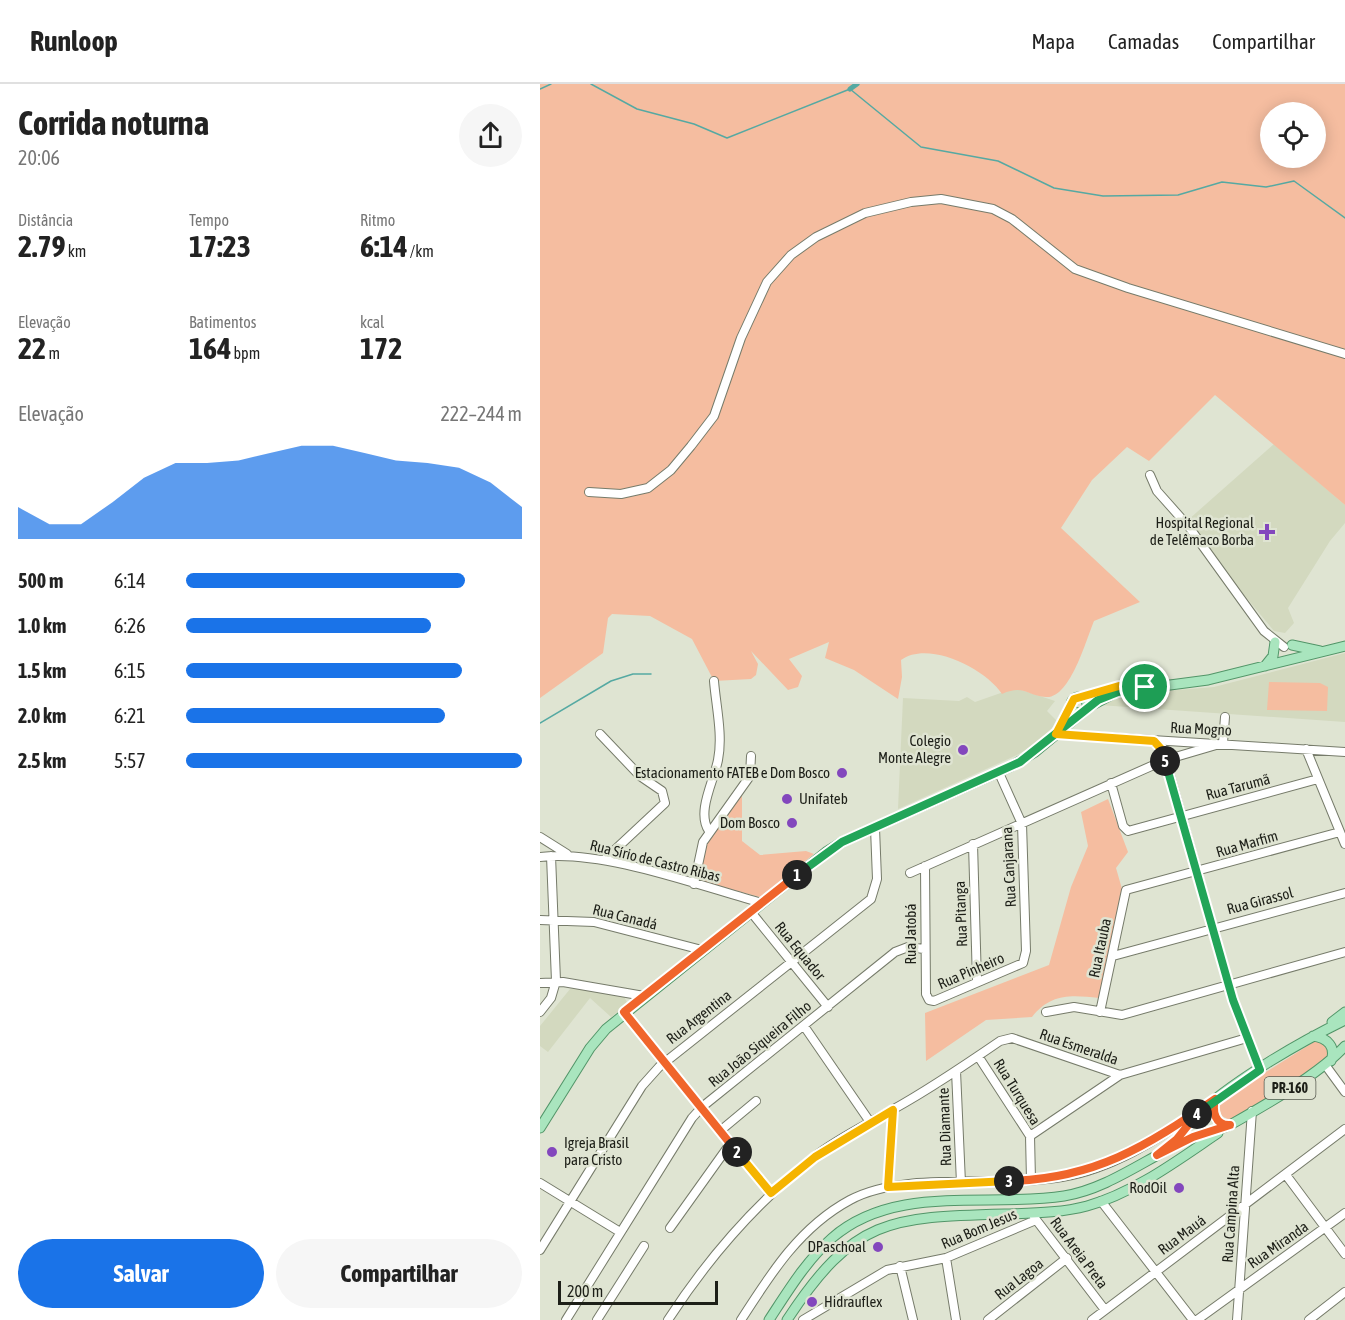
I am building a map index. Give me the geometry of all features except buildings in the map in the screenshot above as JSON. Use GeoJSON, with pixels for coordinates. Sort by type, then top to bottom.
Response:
{"type":"FeatureCollection","features":[{"type":"Feature","properties":{"kind":"main road"},"geometry":{"type":"LineString","coordinates":[[1264,667],[1284,644],[1322,652]]}},
{"type":"Feature","properties":{"kind":"main road"},"geometry":{"type":"LineString","coordinates":[[540,1128],[590,1048],[624,1012],[834,847],[999,773],[1028,757],[1082,712],[1107,696],[1145,687],[1208,680],[1345,646]]}},
{"type":"Feature","properties":{"kind":"main road"},"geometry":{"type":"LineString","coordinates":[[1056,734],[1074,699],[1119,686],[1145,687]]}},
{"type":"Feature","properties":{"kind":"main road"},"geometry":{"type":"LineString","coordinates":[[1082,712],[1083,698]]}},
{"type":"Feature","properties":{"kind":"main road"},"geometry":{"type":"LineString","coordinates":[[1071,705],[1075,713],[1082,712]]}},
{"type":"Feature","properties":{"kind":"main road"},"geometry":{"type":"LineString","coordinates":[[1064,717],[1082,712]]}},
{"type":"Feature","properties":{"kind":"main road"},"geometry":{"type":"LineString","coordinates":[[1313,1036],[1345,1012]]}},
{"type":"Feature","properties":{"kind":"main road","name":"PR-160"},"geometry":{"type":"LineString","coordinates":[[1157,1155],[1177,1139],[1193,1118],[1215,1099],[1313,1036],[1345,1020]]}},
{"type":"Feature","properties":{"kind":"main road"},"geometry":{"type":"LineString","coordinates":[[1313,1036],[1324,1039],[1331,1046],[1333,1054],[1328,1064]]}},
{"type":"Feature","properties":{"kind":"main road","name":"PR-160"},"geometry":{"type":"LineString","coordinates":[[769,1320],[796,1278],[823,1246],[844,1228],[874,1213],[930,1202],[1065,1196],[1115,1178],[1193,1137],[1230,1125],[1328,1064],[1345,1046]]}},
{"type":"Feature","properties":{"kind":"main road"},"geometry":{"type":"LineString","coordinates":[[1328,1064],[1345,1051]]}},
{"type":"Feature","properties":{"kind":"main road"},"geometry":{"type":"LineString","coordinates":[[1215,1099],[1213,1112],[1217,1120],[1222,1124],[1230,1125]]}},
{"type":"Feature","properties":{"kind":"main road"},"geometry":{"type":"LineString","coordinates":[[787,1320],[807,1289],[832,1260],[854,1242],[881,1227],[925,1217],[1034,1216],[1070,1210],[1101,1201],[1151,1175],[1230,1125]]}},
{"type":"Feature","properties":{"kind":"street"},"geometry":{"type":"LineString","coordinates":[[589,492],[621,494],[648,488],[671,470],[692,446],[714,416],[741,338],[767,282],[791,255],[816,237],[865,213],[911,202],[942,199],[993,209],[1012,219],[1075,269],[1128,288],[1345,354]]}},
{"type":"Feature","properties":{"kind":"street"},"geometry":{"type":"LineString","coordinates":[[1150,475],[1156,491],[1189,527],[1264,631],[1304,656]]}},
{"type":"Feature","properties":{"kind":"street"},"geometry":{"type":"LineString","coordinates":[[1281,662],[1284,644]]}},
{"type":"Feature","properties":{"kind":"street"},"geometry":{"type":"LineString","coordinates":[[709,831],[704,814],[719,745],[714,681]]}},
{"type":"Feature","properties":{"kind":"street"},"geometry":{"type":"LineString","coordinates":[[910,873],[1165,760],[1223,744],[1225,717]]}},
{"type":"Feature","properties":{"kind":"street"},"geometry":{"type":"LineString","coordinates":[[600,734],[640,776],[665,796],[665,803],[656,814],[627,836],[604,860]]}},
{"type":"Feature","properties":{"kind":"street","name":"Rua Mogno"},"geometry":{"type":"LineString","coordinates":[[1056,734],[1345,752]]}},
{"type":"Feature","properties":{"kind":"street"},"geometry":{"type":"LineString","coordinates":[[1154,741],[1162,750],[1229,984],[1246,1038],[1260,1070]]}},
{"type":"Feature","properties":{"kind":"street"},"geometry":{"type":"LineString","coordinates":[[1306,749],[1345,844]]}},
{"type":"Feature","properties":{"kind":"street"},"geometry":{"type":"LineString","coordinates":[[694,884],[700,853],[709,831],[750,776],[751,756]]}},
{"type":"Feature","properties":{"kind":"street","name":"Rua Canjarana"},"geometry":{"type":"LineString","coordinates":[[999,773],[1022,824],[1026,951],[1023,963]]}},
{"type":"Feature","properties":{"kind":"street","name":"Rua Tarumã"},"geometry":{"type":"LineString","coordinates":[[1111,783],[1123,826],[1130,831],[1318,779]]}},
{"type":"Feature","properties":{"kind":"street","name":"Rua Argentina"},"geometry":{"type":"LineString","coordinates":[[540,1250],[642,1086],[665,1061],[874,894],[878,879],[875,828]]}},
{"type":"Feature","properties":{"kind":"street","name":"Rua Marfim"},"geometry":{"type":"LineString","coordinates":[[1126,890],[1340,832]]}},
{"type":"Feature","properties":{"kind":"street"},"geometry":{"type":"LineString","coordinates":[[542,840],[568,855]]}},
{"type":"Feature","properties":{"kind":"street","name":"Rua Pitanga"},"geometry":{"type":"LineString","coordinates":[[973,844],[977,982]]}},
{"type":"Feature","properties":{"kind":"street","name":"Rua Sírio de Castro Ribas"},"geometry":{"type":"LineString","coordinates":[[540,857],[568,855],[604,860],[762,903]]}},
{"type":"Feature","properties":{"kind":"street"},"geometry":{"type":"LineString","coordinates":[[540,1012],[551,998],[556,981],[551,856]]}},
{"type":"Feature","properties":{"kind":"street","name":"Rua Jatobá"},"geometry":{"type":"LineString","coordinates":[[925,866],[924,949],[926,994],[929,1000]]}},
{"type":"Feature","properties":{"kind":"street","name":"Rua Itauba"},"geometry":{"type":"LineString","coordinates":[[1100,1012],[1126,890]]}},
{"type":"Feature","properties":{"kind":"street","name":"Rua Girassol"},"geometry":{"type":"LineString","coordinates":[[1113,956],[1212,927],[1345,893]]}},
{"type":"Feature","properties":{"kind":"street","name":"Rua Equador"},"geometry":{"type":"LineString","coordinates":[[751,912],[828,1007]]}},
{"type":"Feature","properties":{"kind":"street","name":"Rua Canadá"},"geometry":{"type":"LineString","coordinates":[[540,920],[594,922],[702,951]]}},
{"type":"Feature","properties":{"kind":"street","name":"Rua João Siqueira Filho"},"geometry":{"type":"LineString","coordinates":[[566,1320],[692,1118],[702,1107],[900,949],[924,949]]}},
{"type":"Feature","properties":{"kind":"street"},"geometry":{"type":"LineString","coordinates":[[1046,1012],[1074,1007],[1114,1015],[1131,1013],[1345,952]]}},
{"type":"Feature","properties":{"kind":"street","name":"Rua Pinheiro"},"geometry":{"type":"LineString","coordinates":[[929,1000],[934,1001],[1023,963]]}},
{"type":"Feature","properties":{"kind":"street"},"geometry":{"type":"LineString","coordinates":[[540,983],[556,981],[644,996]]}},
{"type":"Feature","properties":{"kind":"street"},"geometry":{"type":"LineString","coordinates":[[624,1012],[771,1193]]}},
{"type":"Feature","properties":{"kind":"street"},"geometry":{"type":"LineString","coordinates":[[804,1026],[870,1122]]}},
{"type":"Feature","properties":{"kind":"street","name":"Rua Esmeralda"},"geometry":{"type":"LineString","coordinates":[[978,1056],[1007,1038],[1120,1075],[1246,1038]]}},
{"type":"Feature","properties":{"kind":"street"},"geometry":{"type":"LineString","coordinates":[[668,1320],[725,1243],[771,1193],[815,1157],[978,1056]]}},
{"type":"Feature","properties":{"kind":"street","name":"Rua Turquesa"},"geometry":{"type":"LineString","coordinates":[[978,1056],[1030,1136],[1032,1180]]}},
{"type":"Feature","properties":{"kind":"street"},"geometry":{"type":"LineString","coordinates":[[1328,1064],[1345,1092]]}},
{"type":"Feature","properties":{"kind":"street","name":"Rua Diamante"},"geometry":{"type":"LineString","coordinates":[[956,1071],[961,1183]]}},
{"type":"Feature","properties":{"kind":"street"},"geometry":{"type":"LineString","coordinates":[[1030,1136],[1120,1075]]}},
{"type":"Feature","properties":{"kind":"street"},"geometry":{"type":"LineString","coordinates":[[741,1320],[773,1270],[813,1227],[851,1200],[888,1187],[1032,1180],[1071,1175],[1106,1164],[1140,1147],[1215,1099]]}},
{"type":"Feature","properties":{"kind":"street"},"geometry":{"type":"LineString","coordinates":[[720,1131],[756,1101]]}},
{"type":"Feature","properties":{"kind":"street"},"geometry":{"type":"LineString","coordinates":[[888,1187],[893,1110]]}},
{"type":"Feature","properties":{"kind":"street","name":"Rua Campina Alta"},"geometry":{"type":"LineString","coordinates":[[1237,1320],[1252,1111]]}},
{"type":"Feature","properties":{"kind":"street","name":"Rua Mauá"},"geometry":{"type":"LineString","coordinates":[[1092,1320],[1345,1129]]}},
{"type":"Feature","properties":{"kind":"street"},"geometry":{"type":"LineString","coordinates":[[669,1228],[730,1144]]}},
{"type":"Feature","properties":{"kind":"street"},"geometry":{"type":"LineString","coordinates":[[1286,1175],[1345,1254]]}},
{"type":"Feature","properties":{"kind":"street"},"geometry":{"type":"LineString","coordinates":[[540,1183],[621,1232]]}},
{"type":"Feature","properties":{"kind":"street"},"geometry":{"type":"LineString","coordinates":[[1101,1201],[1195,1320]]}},
{"type":"Feature","properties":{"kind":"street","name":"Rua Miranda"},"geometry":{"type":"LineString","coordinates":[[1195,1320],[1345,1213]]}},
{"type":"Feature","properties":{"kind":"street","name":"Rua Areia Preta"},"geometry":{"type":"LineString","coordinates":[[1034,1216],[1105,1310]]}},
{"type":"Feature","properties":{"kind":"street","name":"Rua Bom Jesus"},"geometry":{"type":"LineString","coordinates":[[803,1320],[880,1274],[900,1266],[946,1258],[1034,1216]]}},
{"type":"Feature","properties":{"kind":"street"},"geometry":{"type":"LineString","coordinates":[[597,1320],[644,1246]]}},
{"type":"Feature","properties":{"kind":"street"},"geometry":{"type":"LineString","coordinates":[[946,1258],[956,1320]]}},
{"type":"Feature","properties":{"kind":"street","name":"Rua Lagoa"},"geometry":{"type":"LineString","coordinates":[[988,1320],[1067,1258]]}},
{"type":"Feature","properties":{"kind":"street"},"geometry":{"type":"LineString","coordinates":[[900,1266],[913,1320]]}},
{"type":"Feature","properties":{"kind":"street"},"geometry":{"type":"LineString","coordinates":[[1309,1320],[1345,1292]]}},
{"type":"Feature","properties":{"kind":"shaded area"},"geometry":{"type":"Polygon","coordinates":[[[540,84],[1345,84],[1345,505],[1215,395],[1149,461],[1127,447],[1092,480],[1061,528],[1140,602],[1094,621],[1070,679],[1055,695],[1046,697],[1021,690],[1002,694],[994,684],[970,667],[940,655],[926,653],[912,655],[901,660],[902,677],[898,699],[854,670],[825,658],[829,642],[789,659],[802,676],[798,687],[788,690],[751,651],[758,664],[756,675],[751,679],[714,681],[692,639],[650,616],[612,614],[608,618],[603,653],[540,698],[540,84]]]}},
{"type":"Feature","properties":{"kind":"shaded area","name":"Hospital Regional de Telêmaco Borba"},"geometry":{"type":"Polygon","coordinates":[[[1274,444],[1345,505],[1345,523],[1330,541],[1288,608],[1294,623],[1285,633],[1274,631],[1225,572],[1188,520],[1274,444]]]}},
{"type":"Feature","properties":{"kind":"shaded area"},"geometry":{"type":"Polygon","coordinates":[[[1345,653],[1345,722],[1099,705],[1116,695],[1214,687],[1345,653]]]}},
{"type":"Feature","properties":{"kind":"shaded area"},"geometry":{"type":"Polygon","coordinates":[[[1269,682],[1320,683],[1328,687],[1327,711],[1267,710],[1269,682]]]}},
{"type":"Feature","properties":{"kind":"shaded area","name":"Colegio Monte Alegre"},"geometry":{"type":"Polygon","coordinates":[[[1015,688],[1055,701],[1047,711],[1058,722],[1033,746],[1017,755],[898,809],[903,698],[959,701],[967,697],[975,702],[1015,688]]]}},
{"type":"Feature","properties":{"kind":"shaded area"},"geometry":{"type":"Polygon","coordinates":[[[742,793],[742,841],[760,855],[806,851],[814,854],[760,897],[700,881],[705,846],[742,793]]]}},
{"type":"Feature","properties":{"kind":"shaded area"},"geometry":{"type":"Polygon","coordinates":[[[1108,799],[1128,852],[1116,868],[1122,889],[1099,998],[1062,997],[1047,1003],[1032,1017],[986,1020],[926,1061],[925,1013],[1049,965],[1071,887],[1088,846],[1081,812],[1108,799]]]}},
{"type":"Feature","properties":{"kind":"shaded area"},"geometry":{"type":"Polygon","coordinates":[[[570,989],[595,990],[623,995],[628,1004],[611,1017],[590,998],[548,1052],[540,1046],[540,1026],[570,989]]]}},
{"type":"Feature","properties":{"kind":"shaded area"},"geometry":{"type":"Polygon","coordinates":[[[1317,1040],[1329,1046],[1332,1059],[1231,1121],[1222,1116],[1218,1106],[1220,1101],[1317,1040]]]}},
{"type":"Feature","properties":{"kind":"waterway"},"geometry":{"type":"LineString","coordinates":[[540,89],[551,84]]}},
{"type":"Feature","properties":{"kind":"waterway"},"geometry":{"type":"LineString","coordinates":[[591,84],[637,109],[694,124],[727,138],[850,89],[921,147],[998,161],[1054,188],[1103,196],[1178,195],[1222,182],[1266,187],[1294,181],[1345,218]]}},
{"type":"Feature","properties":{"kind":"waterway"},"geometry":{"type":"LineString","coordinates":[[850,89],[857,84]]}},
{"type":"Feature","properties":{"kind":"waterway"},"geometry":{"type":"LineString","coordinates":[[540,723],[611,681],[633,674],[651,674]]}},
{"type":"Feature","properties":{"kind":"place","name":"Hospital Regional de Telêmaco Borba"},"geometry":{"type":"Point","coordinates":[1267,532]}},
{"type":"Feature","properties":{"kind":"place","name":"Colegio Monte Alegre"},"geometry":{"type":"Point","coordinates":[963,750]}},
{"type":"Feature","properties":{"kind":"place","name":"Estacionamento FATEB e Dom Bosco"},"geometry":{"type":"Point","coordinates":[842,773]}},
{"type":"Feature","properties":{"kind":"place","name":"Unifateb"},"geometry":{"type":"Point","coordinates":[787,799]}},
{"type":"Feature","properties":{"kind":"place","name":"Dom Bosco"},"geometry":{"type":"Point","coordinates":[792,823]}},
{"type":"Feature","properties":{"kind":"place","name":"Igreja Brasil para Cristo"},"geometry":{"type":"Point","coordinates":[552,1152]}},
{"type":"Feature","properties":{"kind":"place","name":"RodOil"},"geometry":{"type":"Point","coordinates":[1179,1188]}},
{"type":"Feature","properties":{"kind":"place","name":"DPaschoal"},"geometry":{"type":"Point","coordinates":[878,1247]}},
{"type":"Feature","properties":{"kind":"place","name":"Hidrauflex"},"geometry":{"type":"Point","coordinates":[812,1302]}},
{"type":"Feature","properties":{"kind":"route"},"geometry":{"type":"LineString","coordinates":[[1145,687],[1118,692],[1098,700],[1087,708],[1084,712],[1078,716],[1069,724],[1056,734],[1035,752],[999,773],[842,842],[624,1012],[771,1193],[815,1157],[843,1138],[893,1110],[888,1187],[1021,1181],[1082,1173],[1130,1153],[1187,1119],[1215,1099],[1213,1112],[1217,1120],[1226,1126],[1230,1125],[1193,1137],[1157,1155],[1177,1139],[1201,1110],[1215,1099],[1260,1070],[1233,1000],[1164,754],[1154,741],[1056,734],[1074,699],[1119,686],[1145,687]]}}]}
